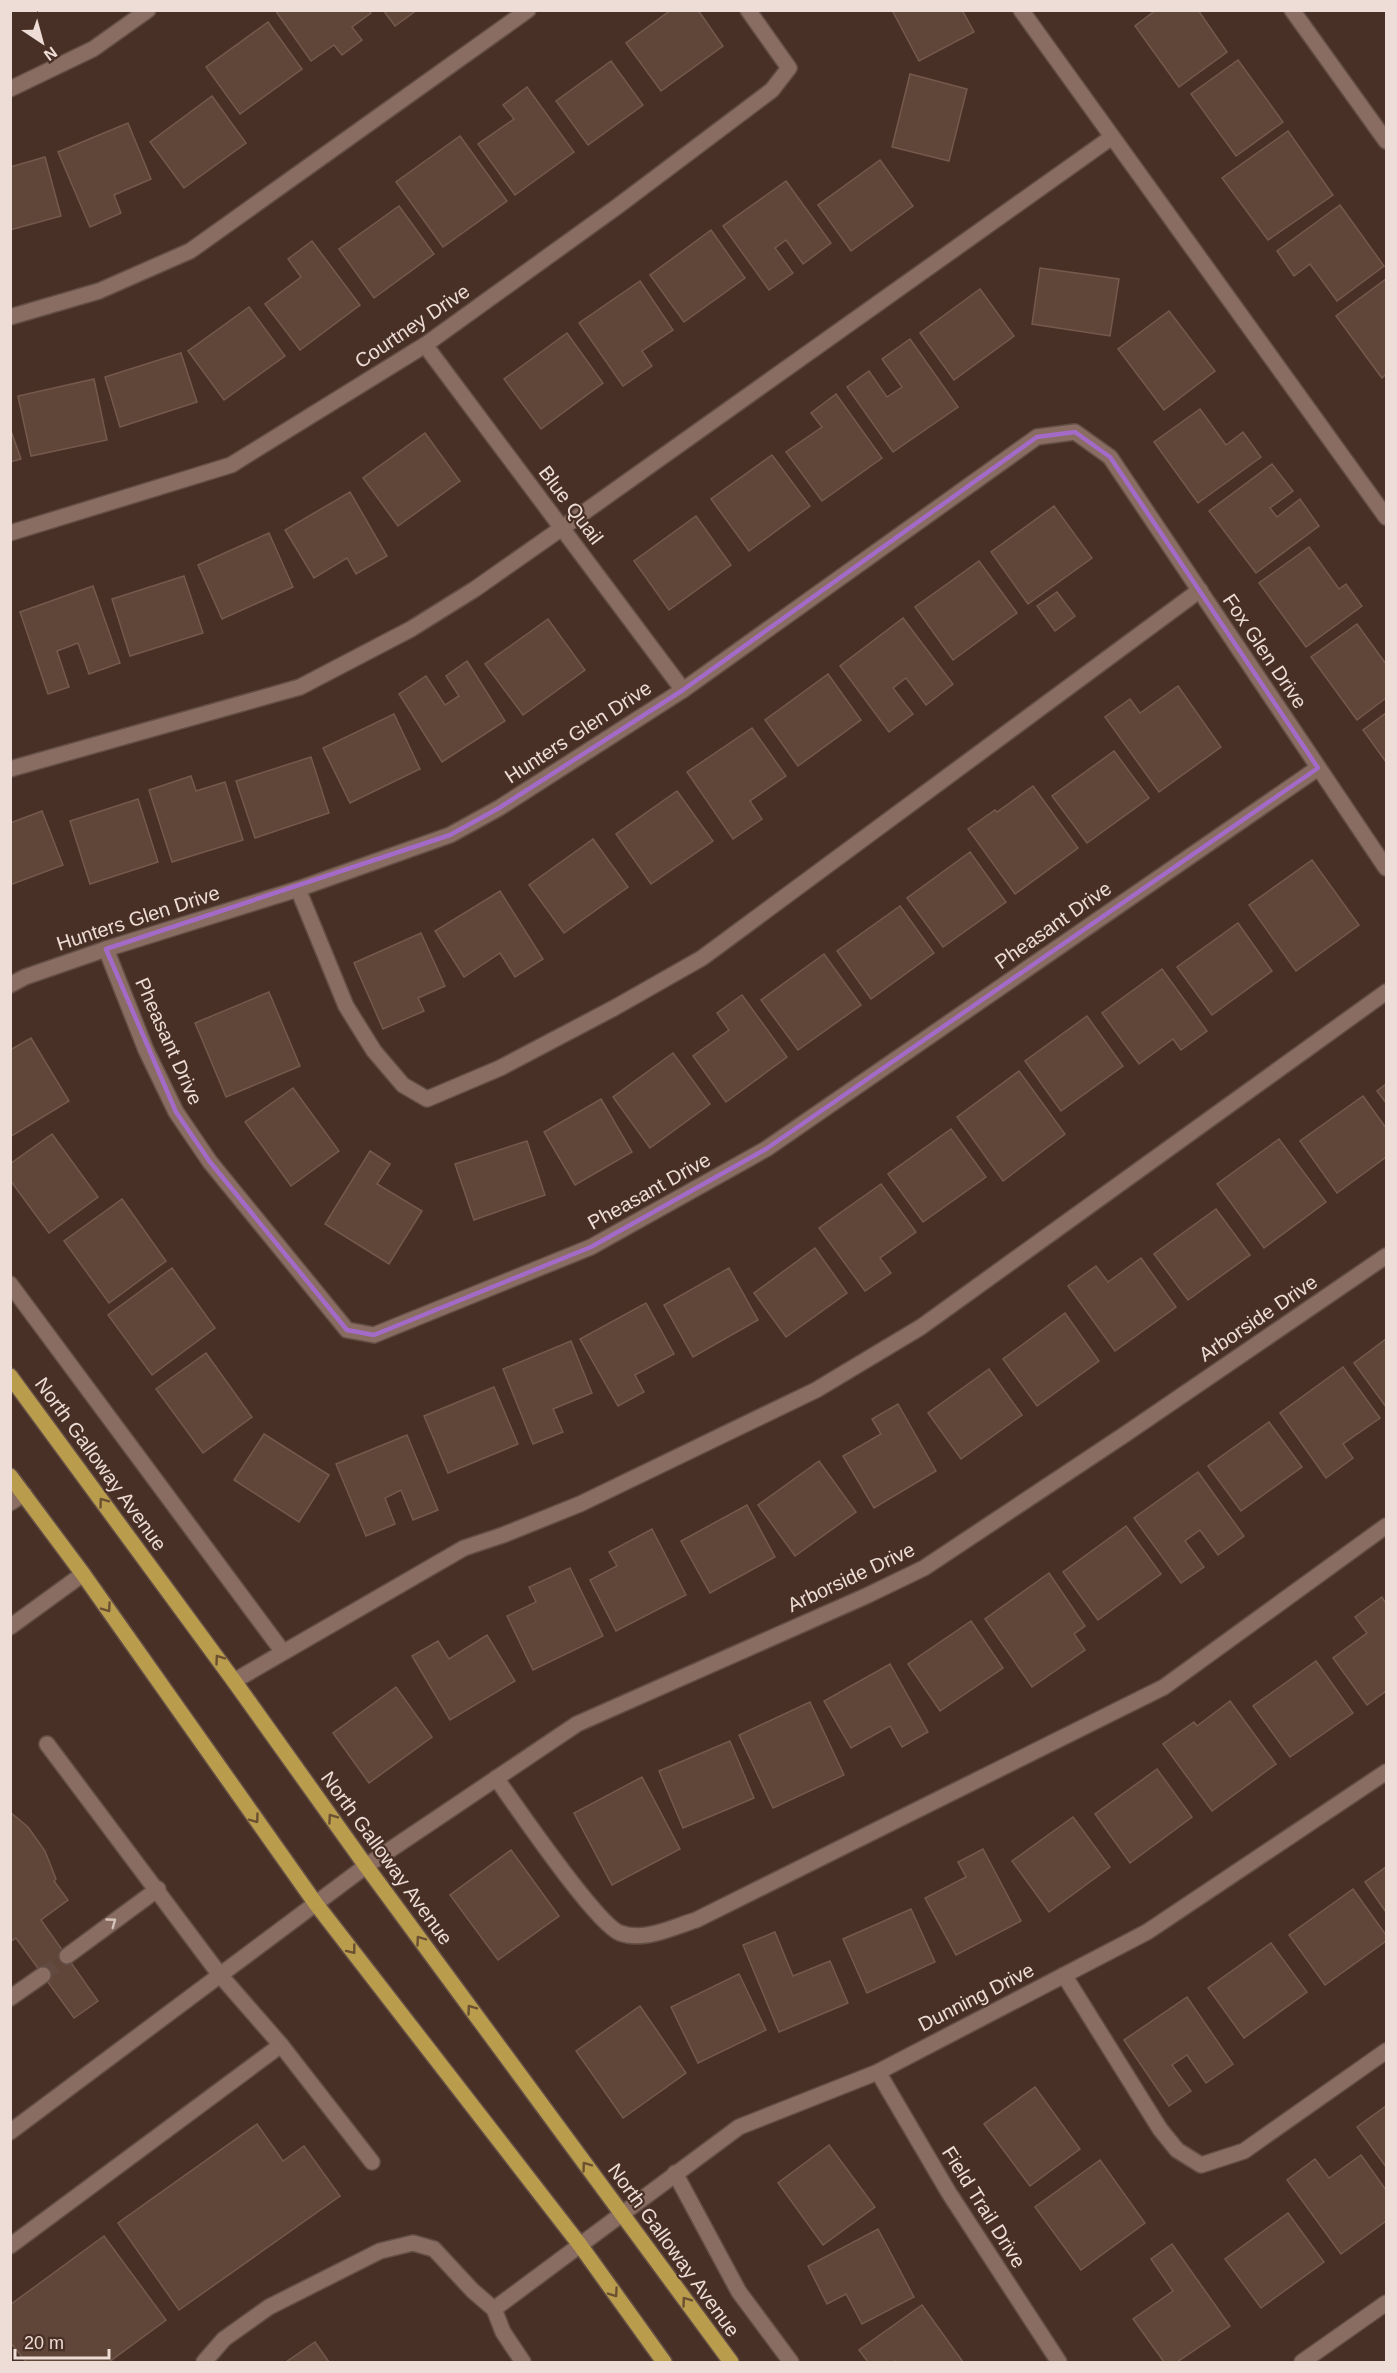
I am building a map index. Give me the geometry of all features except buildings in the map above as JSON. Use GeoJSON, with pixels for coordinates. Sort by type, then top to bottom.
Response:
{"type":"FeatureCollection","features":[{"type":"Feature","properties":{"kind":"main road","name":"North Galloway Avenue"},"geometry":{"type":"LineString","coordinates":[[10,1376],[234,1681],[366,1866],[731,2362]]}},
{"type":"Feature","properties":{"kind":"main road"},"geometry":{"type":"LineString","coordinates":[[10,1476],[83,1574],[316,1904],[580,2245],[664,2362]]}},
{"type":"Feature","properties":{"kind":"street"},"geometry":{"type":"LineString","coordinates":[[10,89],[93,49],[148,10]]}},
{"type":"Feature","properties":{"kind":"street"},"geometry":{"type":"LineString","coordinates":[[10,317],[99,291],[190,251],[528,10]]}},
{"type":"Feature","properties":{"kind":"street","name":"Courtney Drive"},"geometry":{"type":"LineString","coordinates":[[10,533],[231,465],[425,345],[618,206],[771,90],[789,68],[748,10]]}},
{"type":"Feature","properties":{"kind":"street"},"geometry":{"type":"LineString","coordinates":[[1021,10],[1386,517]]}},
{"type":"Feature","properties":{"kind":"street"},"geometry":{"type":"LineString","coordinates":[[1292,10],[1386,141]]}},
{"type":"Feature","properties":{"kind":"street"},"geometry":{"type":"LineString","coordinates":[[10,769],[300,687],[411,629],[475,589],[562,528],[1112,137]]}},
{"type":"Feature","properties":{"kind":"street","name":"Blue Quail"},"geometry":{"type":"LineString","coordinates":[[425,345],[682,690]]}},
{"type":"Feature","properties":{"kind":"street","name":"Hunters Glen Drive"},"geometry":{"type":"LineString","coordinates":[[10,984],[106,949],[298,889],[450,835],[499,808],[682,690],[1037,437],[1075,432],[1110,457]]}},
{"type":"Feature","properties":{"kind":"street","name":"Fox Glen Drive"},"geometry":{"type":"LineString","coordinates":[[1110,457],[1386,868]]}},
{"type":"Feature","properties":{"kind":"street"},"geometry":{"type":"LineString","coordinates":[[298,889],[346,1006],[374,1051],[403,1085],[427,1099],[501,1068],[702,958],[1200,590]]}},
{"type":"Feature","properties":{"kind":"street","name":"Pheasant Drive"},"geometry":{"type":"LineString","coordinates":[[106,949],[156,1071],[176,1112],[210,1162],[347,1330],[374,1335],[591,1247],[766,1149],[1318,768]]}},
{"type":"Feature","properties":{"kind":"street"},"geometry":{"type":"LineString","coordinates":[[234,1681],[464,1548],[580,1504],[816,1389],[877,1354],[921,1327],[1386,993]]}},
{"type":"Feature","properties":{"kind":"street","name":"Arborside Drive"},"geometry":{"type":"LineString","coordinates":[[10,2132],[366,1866],[577,1724],[924,1568],[1124,1436],[1386,1256]]}},
{"type":"Feature","properties":{"kind":"street"},"geometry":{"type":"LineString","coordinates":[[10,1284],[283,1652]]}},
{"type":"Feature","properties":{"kind":"street"},"geometry":{"type":"LineString","coordinates":[[10,1503],[24,1494]]}},
{"type":"Feature","properties":{"kind":"street"},"geometry":{"type":"LineString","coordinates":[[496,1778],[594,1911],[619,1933],[646,1936],[696,1920],[1164,1686],[1386,1526]]}},
{"type":"Feature","properties":{"kind":"street"},"geometry":{"type":"LineString","coordinates":[[10,1627],[83,1574]]}},
{"type":"Feature","properties":{"kind":"street"},"geometry":{"type":"LineString","coordinates":[[47,1744],[158,1889],[220,1975],[282,2045],[372,2162]]}},
{"type":"Feature","properties":{"kind":"street","name":"Dunning Drive"},"geometry":{"type":"LineString","coordinates":[[494,2309],[739,2127],[878,2072],[1147,1932],[1386,1772]]}},
{"type":"Feature","properties":{"kind":"street"},"geometry":{"type":"LineString","coordinates":[[67,1956],[158,1889]]}},
{"type":"Feature","properties":{"kind":"street"},"geometry":{"type":"LineString","coordinates":[[10,1998],[43,1975]]}},
{"type":"Feature","properties":{"kind":"street"},"geometry":{"type":"LineString","coordinates":[[1064,1975],[1160,2129],[1177,2150],[1201,2165],[1244,2151],[1386,2051]]}},
{"type":"Feature","properties":{"kind":"street"},"geometry":{"type":"LineString","coordinates":[[10,2246],[282,2045]]}},
{"type":"Feature","properties":{"kind":"street","name":"Field Trail Drive"},"geometry":{"type":"LineString","coordinates":[[878,2072],[949,2193],[1059,2362]]}},
{"type":"Feature","properties":{"kind":"street"},"geometry":{"type":"LineString","coordinates":[[675,2173],[739,2292],[791,2362]]}},
{"type":"Feature","properties":{"kind":"street"},"geometry":{"type":"LineString","coordinates":[[204,2362],[224,2339],[269,2307],[380,2251],[413,2243],[434,2249],[473,2291],[494,2309],[503,2332],[523,2362]]}},
{"type":"Feature","properties":{"kind":"street"},"geometry":{"type":"LineString","coordinates":[[1302,2362],[1386,2303]]}},
{"type":"Feature","properties":{"kind":"highlighted area"},"geometry":{"type":"Polygon","coordinates":[[[1075,432],[1110,457],[1318,768],[766,1149],[591,1247],[374,1335],[347,1330],[210,1162],[176,1112],[106,949],[450,835],[499,808],[683,690],[1037,437],[1075,432]]]}},
{"type":"Feature","properties":{"kind":"tunnel"},"geometry":{"type":"LineString","coordinates":[[43,1975],[67,1956]]}}]}
